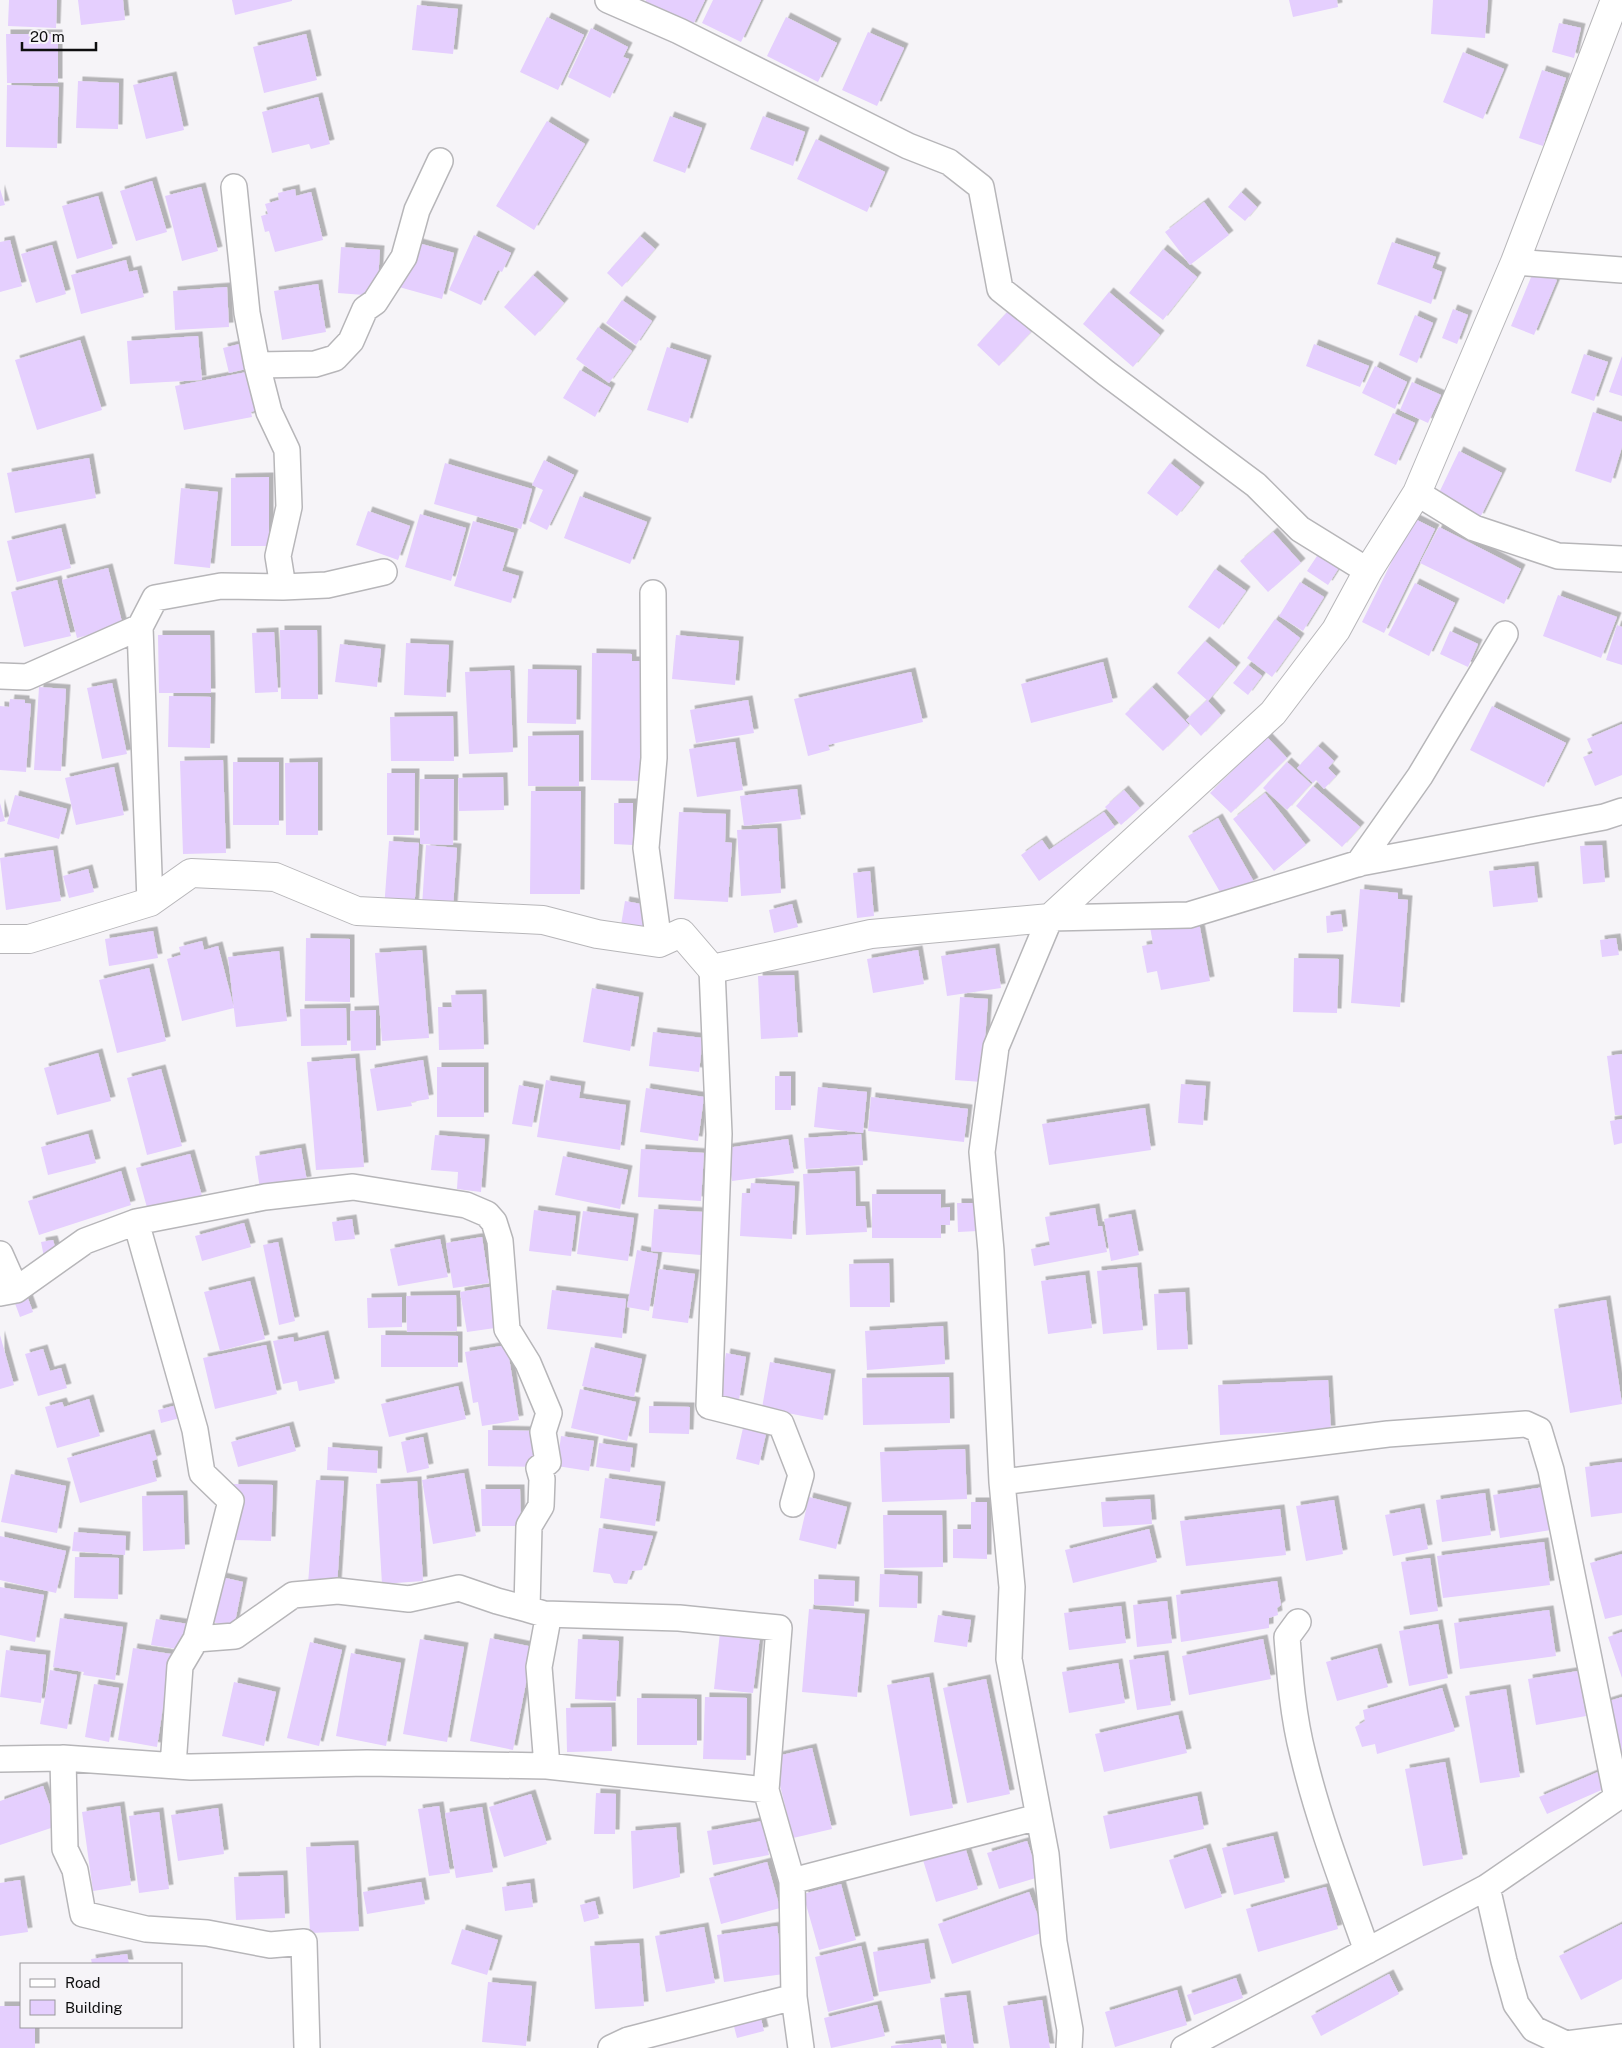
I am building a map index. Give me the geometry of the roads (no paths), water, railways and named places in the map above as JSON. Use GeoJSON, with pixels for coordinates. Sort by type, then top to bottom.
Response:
{"type":"FeatureCollection","features":[{"type":"Feature","properties":{"kind":"street"},"geometry":{"type":"LineString","coordinates":[[608,0],[679,31],[908,146],[949,162],[981,187],[1000,289],[1106,373],[1256,485],[1300,529],[1368,571]]}},
{"type":"Feature","properties":{"kind":"street"},"geometry":{"type":"LineString","coordinates":[[1069,2048],[1070,2030],[1054,1942],[1046,1854],[1008,1660],[1012,1587],[1002,1482],[990,1251],[982,1152],[996,1047],[1050,918],[1273,713],[1336,630],[1368,571],[1417,493],[1515,262],[1614,0]]}},
{"type":"Feature","properties":{"kind":"street"},"geometry":{"type":"LineString","coordinates":[[257,365],[315,364],[335,358],[351,342],[365,309],[375,302],[404,257],[417,210],[440,161]]}},
{"type":"Feature","properties":{"kind":"street"},"geometry":{"type":"LineString","coordinates":[[234,187],[247,313],[257,365],[269,412],[287,450],[289,507],[278,556],[283,587]]}},
{"type":"Feature","properties":{"kind":"street"},"geometry":{"type":"LineString","coordinates":[[1515,262],[1622,270]]}},
{"type":"Feature","properties":{"kind":"street"},"geometry":{"type":"LineString","coordinates":[[1417,493],[1474,528],[1558,556],[1622,559]]}},
{"type":"Feature","properties":{"kind":"street"},"geometry":{"type":"LineString","coordinates":[[150,902],[140,627],[155,598],[221,586],[283,587],[327,585],[384,572]]}},
{"type":"Feature","properties":{"kind":"street"},"geometry":{"type":"LineString","coordinates":[[653,593],[654,758],[646,848],[659,943]]}},
{"type":"Feature","properties":{"kind":"street"},"geometry":{"type":"LineString","coordinates":[[0,676],[27,677],[140,627]]}},
{"type":"Feature","properties":{"kind":"street"},"geometry":{"type":"LineString","coordinates":[[1358,864],[1420,776],[1505,634]]}},
{"type":"Feature","properties":{"kind":"street"},"geometry":{"type":"LineString","coordinates":[[712,969],[871,934],[1050,918],[1189,915],[1358,864],[1604,817],[1622,811]]}},
{"type":"Feature","properties":{"kind":"street"},"geometry":{"type":"LineString","coordinates":[[0,939],[29,939],[150,902],[191,873],[275,877],[357,911],[542,920],[597,934],[659,943],[681,933],[712,969],[719,1134],[709,1406],[782,1424],[801,1475],[793,1504]]}},
{"type":"Feature","properties":{"kind":"street"},"geometry":{"type":"LineString","coordinates":[[0,1254],[8,1292],[85,1241],[136,1222],[265,1197],[353,1187],[466,1205],[487,1214],[494,1222],[500,1242],[507,1329],[528,1363],[550,1413],[543,1432],[548,1462],[539,1468],[542,1479],[541,1506],[529,1526],[535,1611],[547,1624],[539,1667],[547,1766]]}},
{"type":"Feature","properties":{"kind":"street"},"geometry":{"type":"LineString","coordinates":[[136,1222],[195,1430],[202,1473],[231,1501],[196,1639],[180,1666],[173,1766]]}},
{"type":"Feature","properties":{"kind":"street"},"geometry":{"type":"LineString","coordinates":[[1002,1482],[1388,1434],[1526,1424],[1539,1430],[1551,1470],[1619,1796],[1487,1887],[1184,2048]]}},
{"type":"Feature","properties":{"kind":"street"},"geometry":{"type":"LineString","coordinates":[[196,1639],[235,1636],[292,1595],[338,1591],[409,1599],[459,1588],[497,1602],[535,1611],[680,1618],[779,1628],[766,1790],[792,1881],[794,1997],[801,2048]]}},
{"type":"Feature","properties":{"kind":"street"},"geometry":{"type":"LineString","coordinates":[[1298,1622],[1287,1638],[1291,1688],[1302,1753],[1319,1815],[1367,1951]]}},
{"type":"Feature","properties":{"kind":"street"},"geometry":{"type":"LineString","coordinates":[[0,1759],[63,1758],[173,1766],[367,1762],[547,1766],[766,1790]]}},
{"type":"Feature","properties":{"kind":"street"},"geometry":{"type":"LineString","coordinates":[[63,1758],[65,1849],[75,1870],[82,1914],[146,1929],[207,1933],[270,1945],[304,1942],[307,2048]]}},
{"type":"Feature","properties":{"kind":"street"},"geometry":{"type":"LineString","coordinates":[[792,1881],[1038,1817]]}},
{"type":"Feature","properties":{"kind":"street"},"geometry":{"type":"LineString","coordinates":[[1487,1887],[1516,2004],[1534,2029],[1566,2044],[1622,2037]]}},
{"type":"Feature","properties":{"kind":"street"},"geometry":{"type":"LineString","coordinates":[[611,2048],[628,2040],[794,1997]]}}]}
